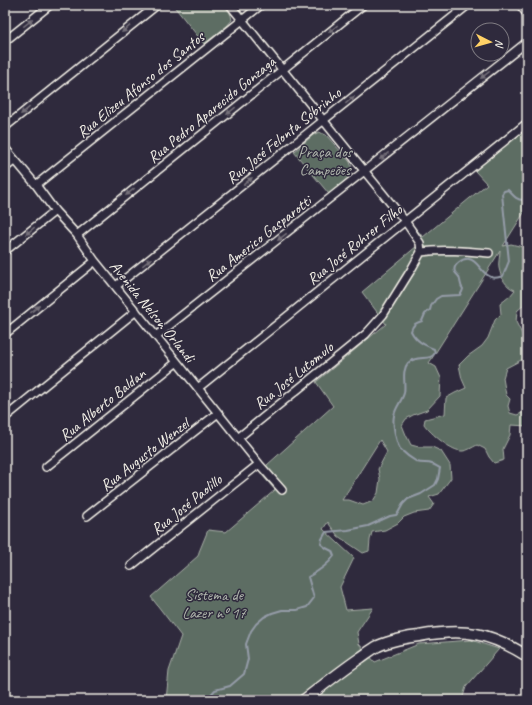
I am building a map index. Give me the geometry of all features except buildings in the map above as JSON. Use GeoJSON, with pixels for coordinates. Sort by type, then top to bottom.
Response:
{"type":"FeatureCollection","features":[{"type":"Feature","properties":{"kind":"main road"},"geometry":{"type":"LineString","coordinates":[[304,700],[344,669],[378,646],[406,638],[440,632],[469,633],[485,636],[501,642],[527,656]]}},
{"type":"Feature","properties":{"kind":"street"},"geometry":{"type":"LineString","coordinates":[[5,41],[50,5]]}},
{"type":"Feature","properties":{"kind":"street"},"geometry":{"type":"LineString","coordinates":[[5,127],[157,5]]}},
{"type":"Feature","properties":{"kind":"street"},"geometry":{"type":"LineString","coordinates":[[230,5],[405,221],[420,243],[420,252],[450,250],[489,253]]}},
{"type":"Feature","properties":{"kind":"street","name":"Rua Elizeu Afonso dos Santos"},"geometry":{"type":"LineString","coordinates":[[36,185],[261,5]]}},
{"type":"Feature","properties":{"kind":"street","name":"Rua Pedro Aparecido Gonzaga"},"geometry":{"type":"LineString","coordinates":[[76,235],[363,5]]}},
{"type":"Feature","properties":{"kind":"street","name":"Rua José Felonta Sobrinho"},"geometry":{"type":"LineString","coordinates":[[116,286],[468,5]]}},
{"type":"Feature","properties":{"kind":"street"},"geometry":{"type":"LineString","coordinates":[[520,5],[527,14]]}},
{"type":"Feature","properties":{"kind":"street","name":"Rua Americo Gasparotti"},"geometry":{"type":"LineString","coordinates":[[156,336],[527,42]]}},
{"type":"Feature","properties":{"kind":"street","name":"Rua José Rohrer Filho"},"geometry":{"type":"LineString","coordinates":[[198,388],[527,123]]}},
{"type":"Feature","properties":{"kind":"street","name":"Avenida Nelson Orlandi"},"geometry":{"type":"LineString","coordinates":[[5,148],[259,464],[282,490]]}},
{"type":"Feature","properties":{"kind":"street"},"geometry":{"type":"LineString","coordinates":[[5,168],[15,160]]}},
{"type":"Feature","properties":{"kind":"street"},"geometry":{"type":"LineString","coordinates":[[5,251],[55,211]]}},
{"type":"Feature","properties":{"kind":"street","name":"Rua José Lutomulo"},"geometry":{"type":"LineString","coordinates":[[238,438],[366,334],[383,315],[411,270],[420,252]]}},
{"type":"Feature","properties":{"kind":"street"},"geometry":{"type":"LineString","coordinates":[[5,334],[95,261]]}},
{"type":"Feature","properties":{"kind":"street"},"geometry":{"type":"LineString","coordinates":[[8,415],[136,311]]}},
{"type":"Feature","properties":{"kind":"street","name":"Rua Alberto Baldan"},"geometry":{"type":"LineString","coordinates":[[46,467],[177,362]]}},
{"type":"Feature","properties":{"kind":"street","name":"Rua Augusto Wenzel"},"geometry":{"type":"LineString","coordinates":[[87,516],[218,413]]}},
{"type":"Feature","properties":{"kind":"street","name":"Rua José Paolillo"},"geometry":{"type":"LineString","coordinates":[[131,566],[259,464]]}},
{"type":"Feature","properties":{"kind":"green space"},"geometry":{"type":"Polygon","coordinates":[[[173,5],[225,5],[230,12],[232,20],[227,26],[204,44],[173,5]]]}},
{"type":"Feature","properties":{"kind":"green space","name":"Sistema de Lazer nº 17"},"geometry":{"type":"Polygon","coordinates":[[[527,126],[527,208],[503,246],[511,244],[527,248],[527,302],[517,311],[516,322],[523,336],[527,340],[527,356],[506,368],[503,378],[506,395],[510,399],[508,406],[510,413],[517,415],[527,411],[527,426],[511,425],[510,435],[503,449],[504,460],[494,463],[485,449],[477,445],[465,451],[453,448],[436,437],[424,424],[425,419],[445,414],[446,398],[466,388],[462,379],[459,365],[468,356],[482,346],[488,338],[495,320],[501,314],[500,304],[515,290],[504,282],[501,275],[499,266],[500,251],[429,363],[436,367],[441,378],[440,396],[427,410],[406,419],[402,425],[411,445],[419,447],[432,447],[441,451],[450,465],[451,478],[439,494],[429,497],[434,504],[429,511],[414,513],[404,517],[398,523],[385,530],[372,532],[369,551],[363,553],[338,536],[328,522],[323,529],[354,558],[340,587],[346,610],[373,608],[357,632],[359,644],[375,662],[419,644],[471,640],[499,649],[466,687],[462,700],[166,700],[169,671],[181,636],[151,597],[198,556],[208,530],[226,532],[275,490],[262,475],[267,465],[333,406],[316,382],[386,324],[362,292],[417,246],[404,227],[411,223],[423,237],[487,184],[475,171],[527,126]],[[380,440],[342,500],[349,500],[363,505],[373,501],[378,493],[380,479],[378,469],[387,452],[380,440]]]}},
{"type":"Feature","properties":{"kind":"green space","name":"Praça dos Campeões"},"geometry":{"type":"Polygon","coordinates":[[[319,132],[326,135],[350,162],[352,168],[350,176],[329,194],[294,152],[313,135],[319,132]]]}},
{"type":"Feature","properties":{"kind":"green space"},"geometry":{"type":"Polygon","coordinates":[[[527,429],[527,459],[524,458],[525,430],[527,429]]]}},
{"type":"Feature","properties":{"kind":"waterway"},"geometry":{"type":"LineString","coordinates":[[208,700],[215,690],[230,686],[244,674],[248,659],[246,644],[251,631],[256,624],[264,617],[272,613],[282,610],[297,610],[307,607],[314,598],[308,577],[319,571],[334,556],[332,551],[321,544],[326,532],[368,526],[390,516],[396,515],[408,499],[421,494],[435,485],[440,468],[430,463],[417,462],[402,451],[397,442],[394,428],[395,413],[404,393],[404,374],[406,366],[412,360],[430,357],[435,353],[434,349],[421,342],[411,331],[415,324],[422,321],[425,314],[430,310],[436,299],[441,296],[460,295],[463,289],[461,287],[459,277],[455,273],[454,269],[461,261],[467,259],[472,260],[492,278],[503,276],[509,261],[502,194],[504,191],[508,190],[518,199],[523,200],[527,196]]}}]}
